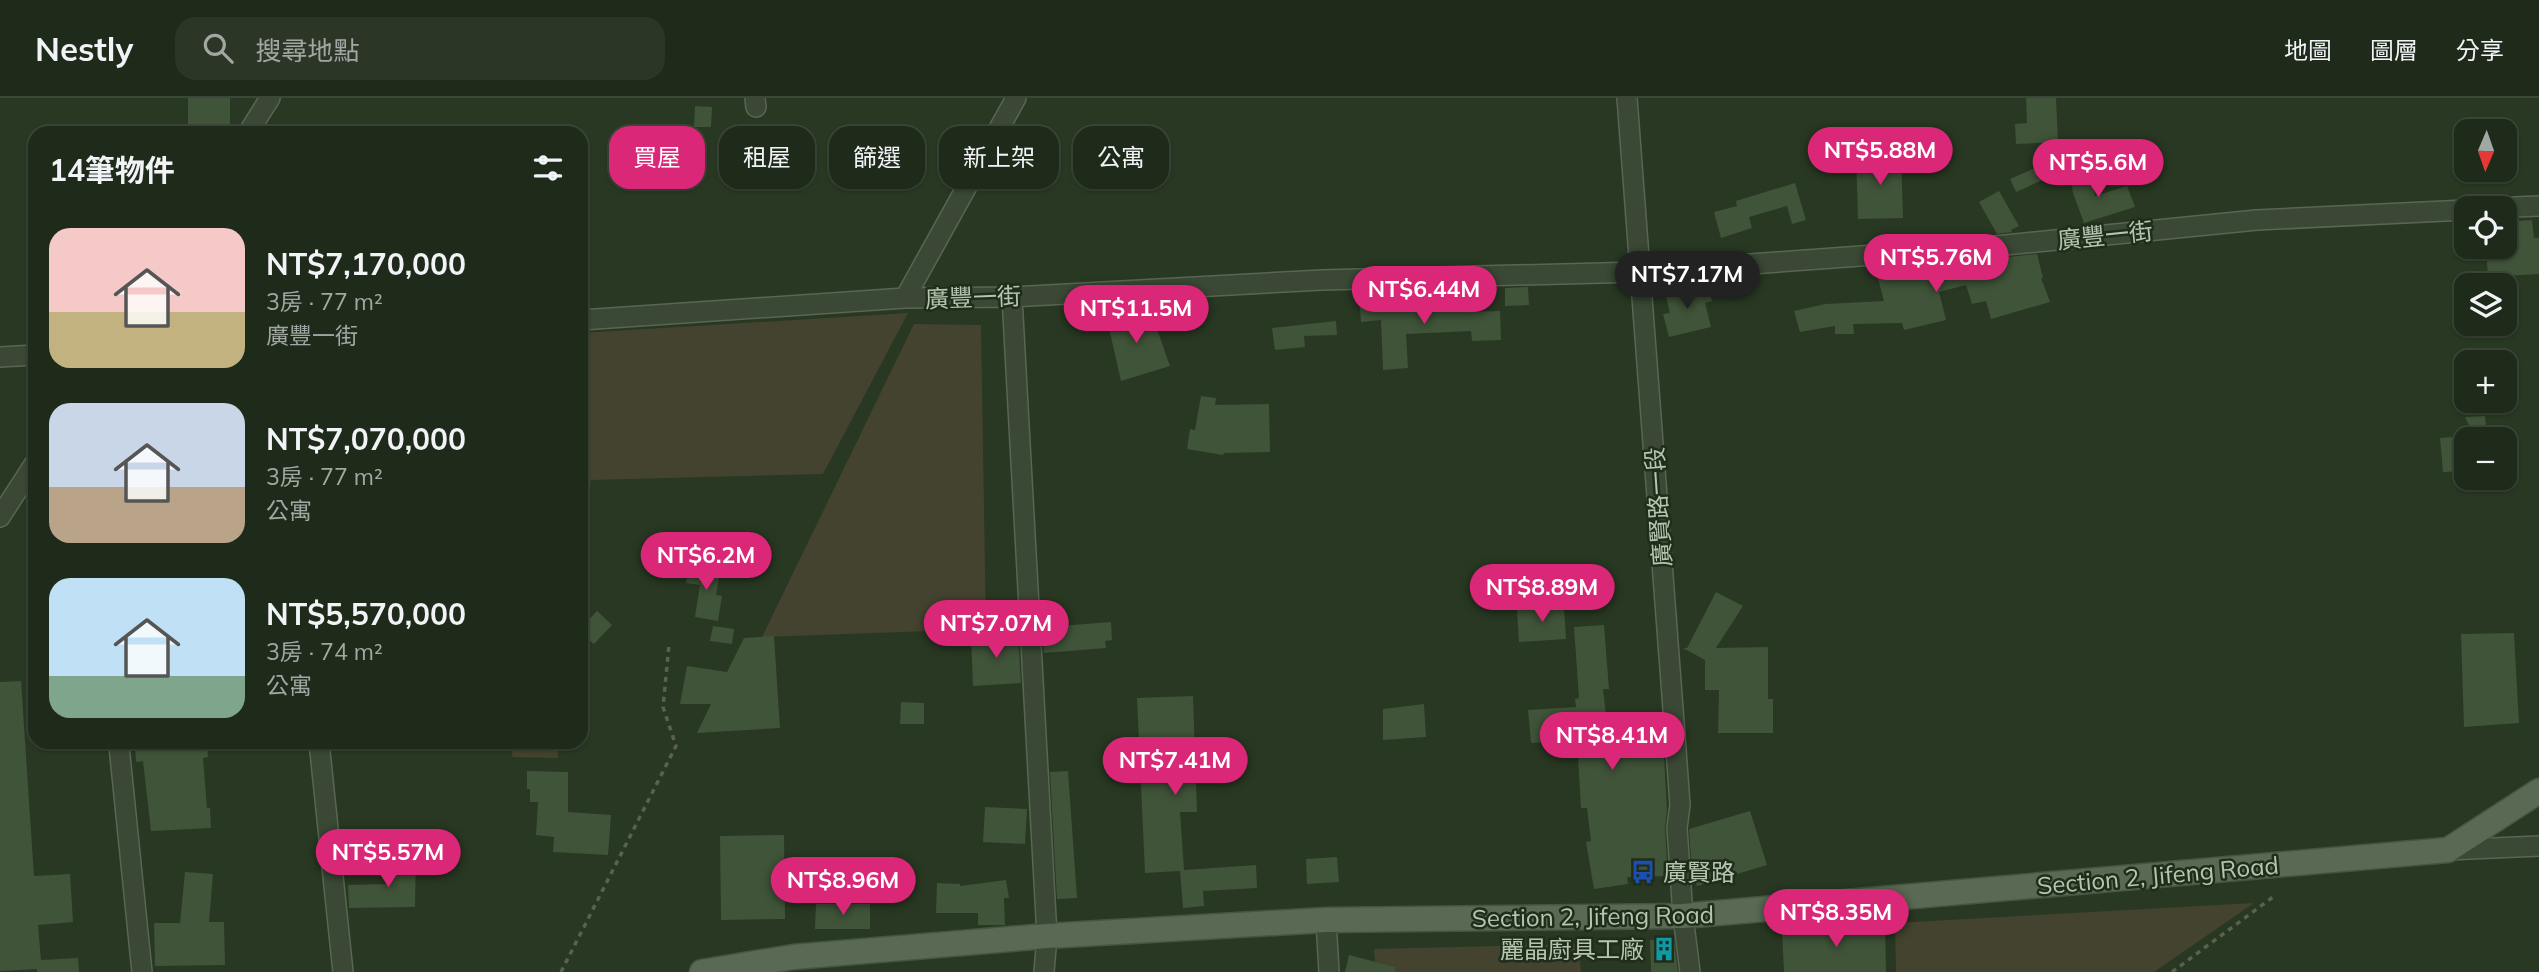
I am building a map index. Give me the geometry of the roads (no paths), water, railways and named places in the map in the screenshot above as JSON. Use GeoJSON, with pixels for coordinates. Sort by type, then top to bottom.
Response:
{"type":"FeatureCollection","features":[{"type":"Feature","properties":{"kind":"main road","name":"Section 2, Jifeng Road"},"geometry":{"type":"LineString","coordinates":[[702,972],[796,965],[1047,936],[1326,920],[1683,916],[2448,850],[2539,791]]}},
{"type":"Feature","properties":{"kind":"street"},"geometry":{"type":"LineString","coordinates":[[252,126],[270,98]]}},
{"type":"Feature","properties":{"kind":"street"},"geometry":{"type":"LineString","coordinates":[[905,298],[1016,98]]}},
{"type":"Feature","properties":{"kind":"street","name":"廣賢路一段"},"geometry":{"type":"LineString","coordinates":[[1627,98],[1680,805],[1677,828],[1683,916],[1690,972]]}},
{"type":"Feature","properties":{"kind":"street"},"geometry":{"type":"LineString","coordinates":[[2517,207],[2539,206]]}},
{"type":"Feature","properties":{"kind":"street","name":"廣豐一街"},"geometry":{"type":"LineString","coordinates":[[588,320],[905,298],[1012,297],[1322,280],[1640,272],[1985,247],[2258,220],[2454,210]]}},
{"type":"Feature","properties":{"kind":"street"},"geometry":{"type":"LineString","coordinates":[[1012,297],[1047,936],[1044,972]]}},
{"type":"Feature","properties":{"kind":"street"},"geometry":{"type":"LineString","coordinates":[[0,357],[28,355]]}},
{"type":"Feature","properties":{"kind":"street"},"geometry":{"type":"LineString","coordinates":[[0,517],[28,474]]}},
{"type":"Feature","properties":{"kind":"street"},"geometry":{"type":"LineString","coordinates":[[119,749],[142,972]]}},
{"type":"Feature","properties":{"kind":"street"},"geometry":{"type":"LineString","coordinates":[[320,749],[343,972]]}},
{"type":"Feature","properties":{"kind":"street"},"geometry":{"type":"LineString","coordinates":[[2448,850],[2539,846]]}},
{"type":"Feature","properties":{"kind":"street"},"geometry":{"type":"LineString","coordinates":[[1326,920],[1329,972]]}},
{"type":"Feature","properties":{"kind":"place","name":"廣賢路"},"geometry":{"type":"Point","coordinates":[1643,872]}},
{"type":"Feature","properties":{"kind":"place","name":"麗晶廚具工廠"},"geometry":{"type":"Point","coordinates":[1664,949]}}]}
